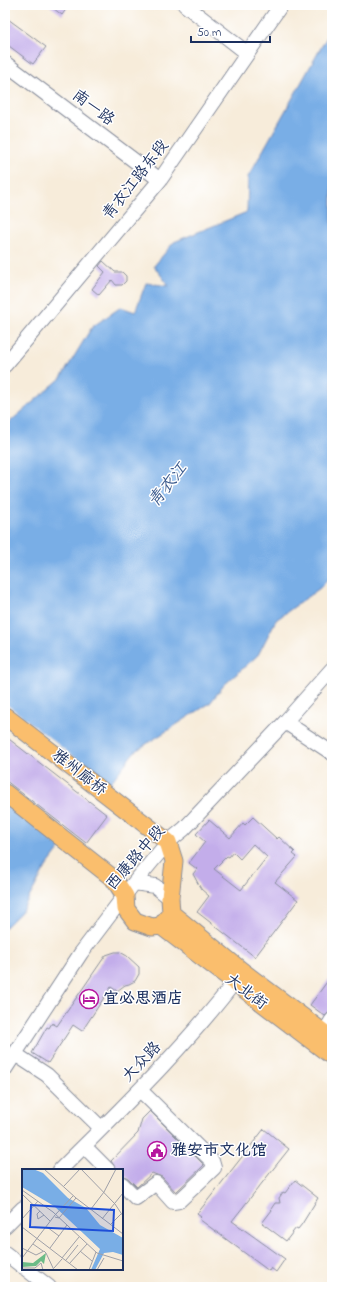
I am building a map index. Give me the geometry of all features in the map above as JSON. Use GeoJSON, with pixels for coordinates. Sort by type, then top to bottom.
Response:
{"type":"FeatureCollection","features":[{"type":"Feature","properties":{"kind":"main road","name":"雅州廊桥"},"geometry":{"type":"LineString","coordinates":[[5,716],[168,842]]}},
{"type":"Feature","properties":{"kind":"main road"},"geometry":{"type":"LineString","coordinates":[[5,793],[129,890],[126,909],[135,921],[152,927],[167,912],[174,861],[168,842]]}},
{"type":"Feature","properties":{"kind":"main road","name":"大北街"},"geometry":{"type":"LineString","coordinates":[[167,912],[238,977],[332,1056]]}},
{"type":"Feature","properties":{"kind":"main road","name":"大北街"},"geometry":{"type":"LineString","coordinates":[[238,977],[329,1031]]}},
{"type":"Feature","properties":{"kind":"street"},"geometry":{"type":"LineString","coordinates":[[185,5],[247,53]]}},
{"type":"Feature","properties":{"kind":"street","name":"青衣江路东段"},"geometry":{"type":"LineString","coordinates":[[6,361],[160,180],[281,5]]}},
{"type":"Feature","properties":{"kind":"street","name":"南一路"},"geometry":{"type":"LineString","coordinates":[[5,63],[160,180]]}},
{"type":"Feature","properties":{"kind":"street","name":"西康路中段"},"geometry":{"type":"LineString","coordinates":[[5,1069],[81,953],[168,842],[184,829],[285,722],[332,669]]}},
{"type":"Feature","properties":{"kind":"street"},"geometry":{"type":"LineString","coordinates":[[285,722],[332,753]]}},
{"type":"Feature","properties":{"kind":"street"},"geometry":{"type":"LineString","coordinates":[[129,890],[155,886],[167,912]]}},
{"type":"Feature","properties":{"kind":"street","name":"大众路"},"geometry":{"type":"LineString","coordinates":[[61,1169],[140,1090],[189,1037],[238,977]]}},
{"type":"Feature","properties":{"kind":"street"},"geometry":{"type":"LineString","coordinates":[[16,1054],[47,1075],[101,1128]]}},
{"type":"Feature","properties":{"kind":"street"},"geometry":{"type":"LineString","coordinates":[[123,1185],[136,1198],[156,1183],[173,1202],[179,1202],[214,1168],[212,1161],[140,1090]]}},
{"type":"Feature","properties":{"kind":"street"},"geometry":{"type":"LineString","coordinates":[[84,1146],[107,1169]]}},
{"type":"Feature","properties":{"kind":"street"},"geometry":{"type":"LineString","coordinates":[[5,1226],[22,1209]]}},
{"type":"Feature","properties":{"kind":"street"},"geometry":{"type":"LineString","coordinates":[[5,1252],[22,1266]]}},
{"type":"Feature","properties":{"kind":"street"},"geometry":{"type":"LineString","coordinates":[[27,1270],[49,1287]]}},
{"type":"Feature","properties":{"kind":"water","name":"青衣江"},"geometry":{"type":"Polygon","coordinates":[[[332,28],[332,575],[320,588],[276,620],[258,655],[224,685],[210,703],[134,752],[46,867],[21,912],[5,928],[5,426],[61,378],[92,327],[121,307],[135,312],[146,283],[169,286],[154,266],[174,242],[247,212],[248,177],[332,28]]]}},
{"type":"Feature","properties":{"kind":"pier"},"geometry":{"type":"Polygon","coordinates":[[[5,703],[111,786],[64,848],[5,802],[5,703]]]}},
{"type":"Feature","properties":{"kind":"building"},"geometry":{"type":"Polygon","coordinates":[[[49,5],[69,5],[62,15],[49,5]]]}},
{"type":"Feature","properties":{"kind":"building"},"geometry":{"type":"Polygon","coordinates":[[[8,19],[46,47],[33,64],[5,43],[5,23],[8,19]]]}},
{"type":"Feature","properties":{"kind":"building"},"geometry":{"type":"Polygon","coordinates":[[[103,261],[115,272],[122,272],[126,276],[126,281],[122,285],[116,285],[112,280],[99,295],[92,289],[105,272],[99,266],[103,261]]]}},
{"type":"Feature","properties":{"kind":"building"},"geometry":{"type":"Polygon","coordinates":[[[5,736],[107,815],[86,843],[5,780],[5,736]]]}},
{"type":"Feature","properties":{"kind":"building"},"geometry":{"type":"Polygon","coordinates":[[[253,817],[277,839],[279,837],[295,852],[293,854],[297,857],[275,882],[298,900],[255,957],[197,912],[209,896],[201,889],[193,874],[197,869],[189,863],[205,842],[196,834],[209,820],[230,838],[243,823],[245,825],[253,817]],[[253,844],[240,859],[233,852],[214,869],[241,890],[267,857],[253,844]]]}},
{"type":"Feature","properties":{"kind":"building","name":"宜必思酒店"},"geometry":{"type":"Polygon","coordinates":[[[120,952],[127,956],[139,967],[139,974],[135,981],[125,985],[117,991],[111,987],[82,1031],[73,1025],[48,1063],[32,1053],[47,1027],[49,1028],[52,1023],[57,1026],[106,955],[120,952]]]}},
{"type":"Feature","properties":{"kind":"building"},"geometry":{"type":"Polygon","coordinates":[[[332,975],[332,1010],[325,1016],[310,1005],[332,975]]]}},
{"type":"Feature","properties":{"kind":"building","name":"雅安市文化馆"},"geometry":{"type":"Polygon","coordinates":[[[150,1111],[204,1165],[176,1192],[162,1177],[152,1173],[137,1187],[128,1178],[123,1176],[123,1169],[116,1169],[111,1161],[138,1133],[142,1119],[150,1111]]]}},
{"type":"Feature","properties":{"kind":"building"},"geometry":{"type":"Polygon","coordinates":[[[264,1129],[289,1149],[232,1221],[285,1259],[276,1272],[271,1268],[269,1271],[199,1219],[201,1217],[197,1214],[264,1129]]]}},
{"type":"Feature","properties":{"kind":"building"},"geometry":{"type":"Polygon","coordinates":[[[295,1180],[318,1198],[302,1224],[298,1229],[296,1228],[286,1241],[262,1223],[272,1210],[271,1209],[275,1203],[280,1203],[279,1198],[283,1192],[285,1193],[295,1180]]]}},
{"type":"Feature","properties":{"kind":"place","name":"宜必思酒店"},"geometry":{"type":"Point","coordinates":[89,999]}},
{"type":"Feature","properties":{"kind":"place","name":"雅安市文化馆"},"geometry":{"type":"Point","coordinates":[157,1151]}}]}
